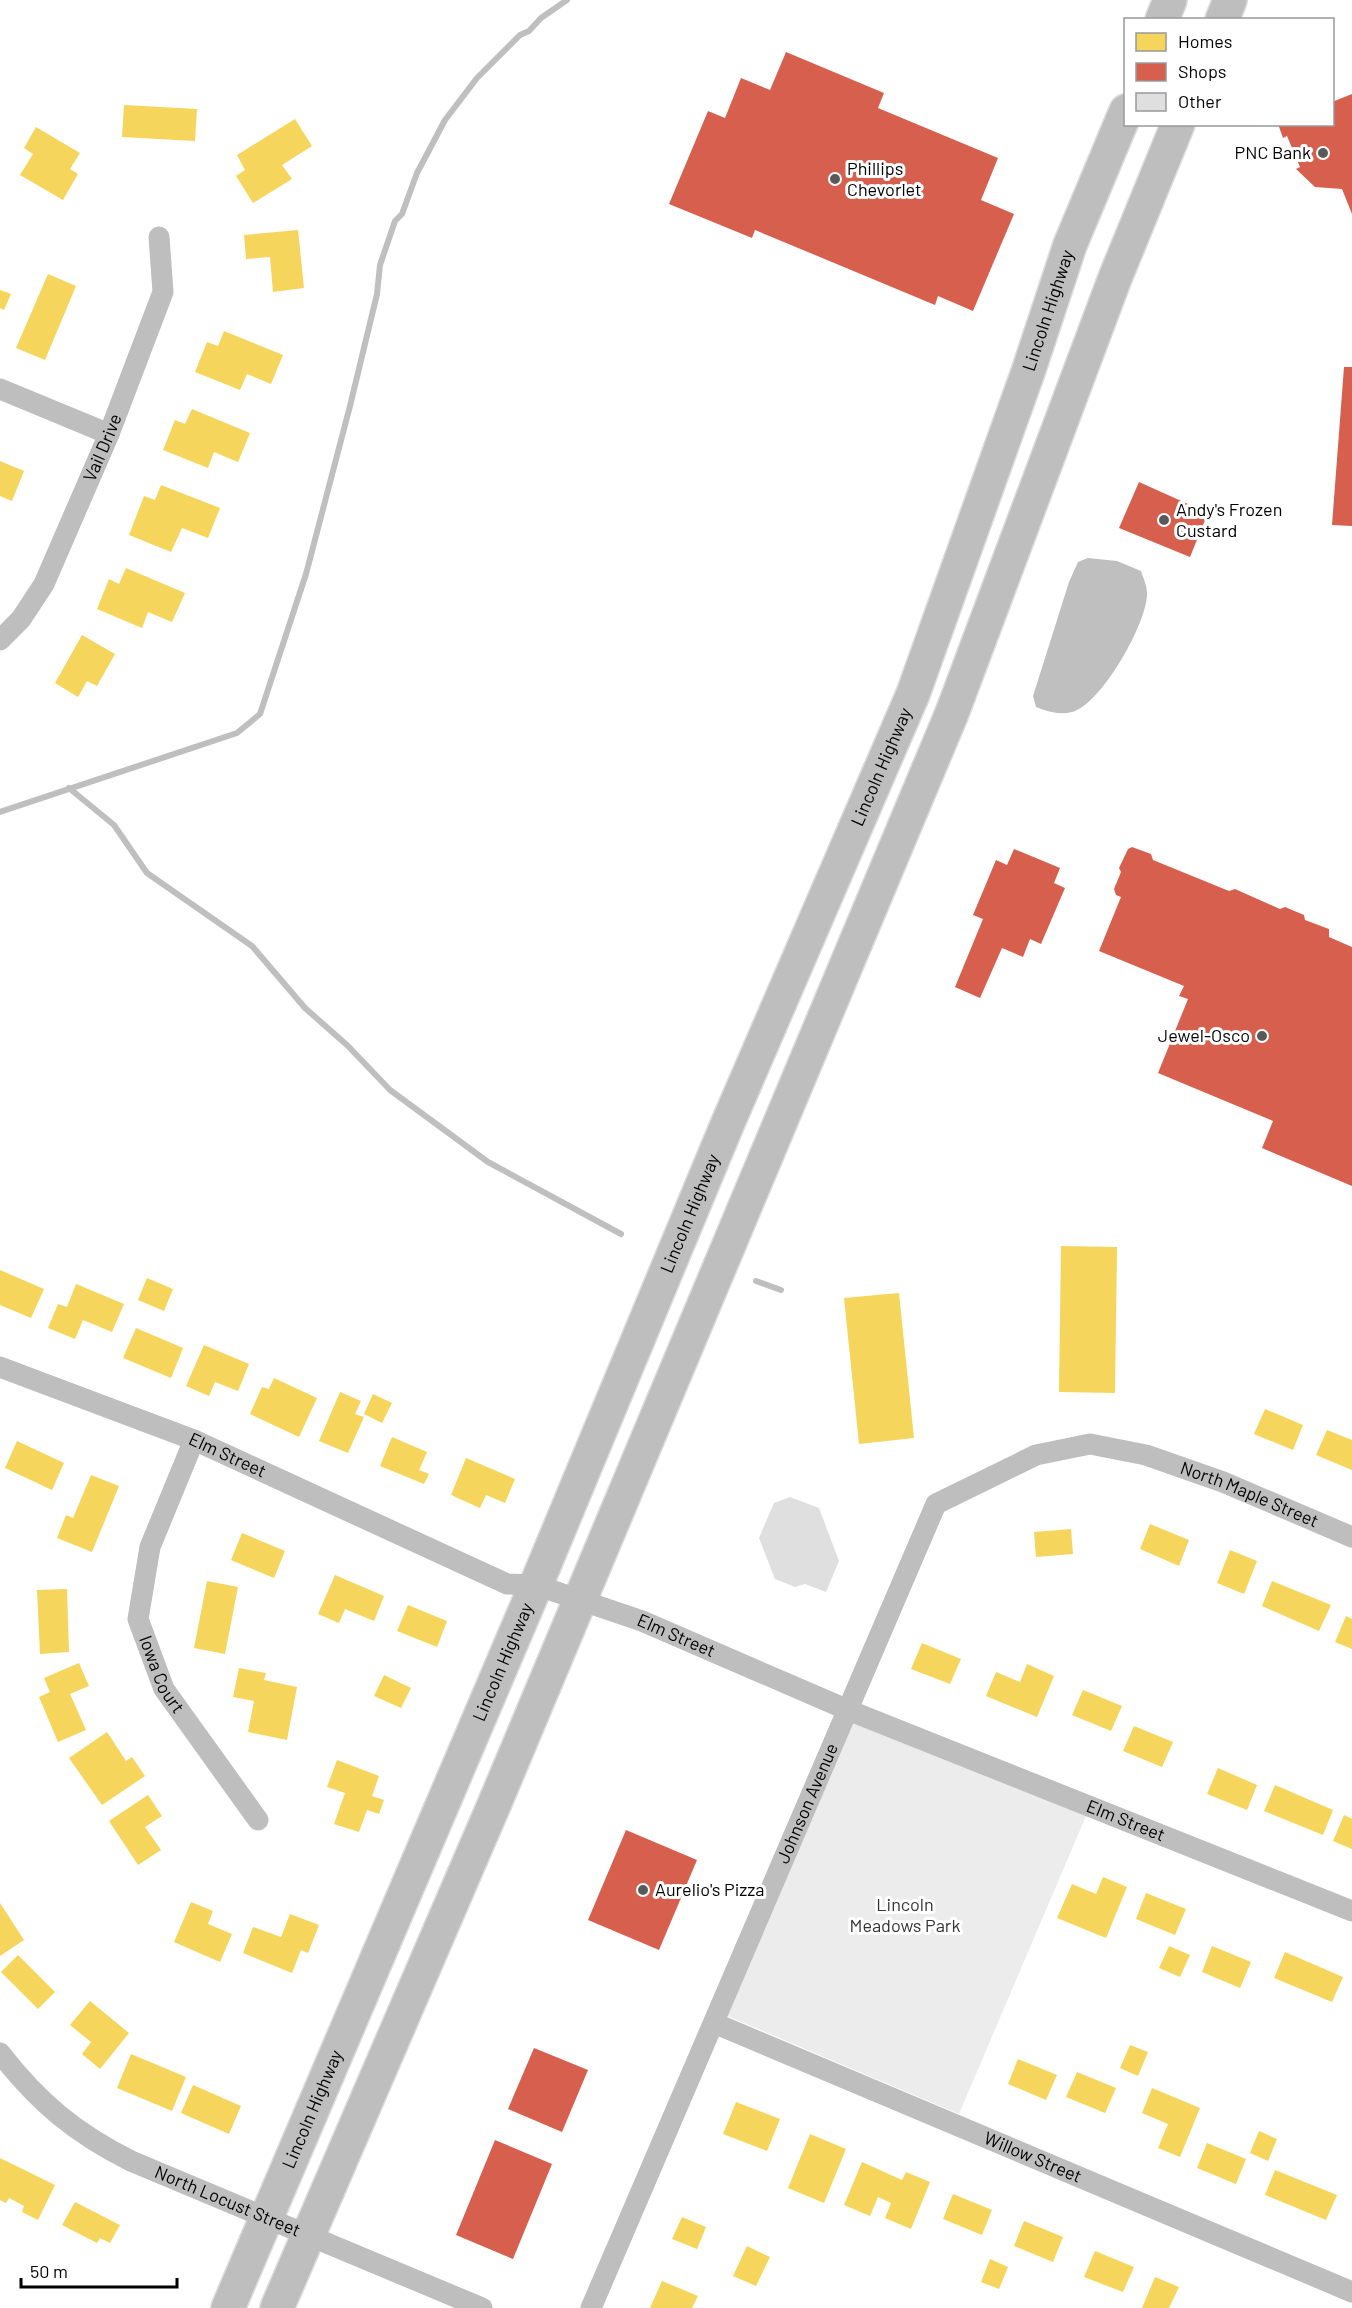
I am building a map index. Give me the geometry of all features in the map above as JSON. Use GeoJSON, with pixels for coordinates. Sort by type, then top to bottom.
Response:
{"type":"FeatureCollection","features":[{"type":"Feature","properties":{"kind":"main road"},"geometry":{"type":"LineString","coordinates":[[1163,18],[1170,0]]}},
{"type":"Feature","properties":{"kind":"main road"},"geometry":{"type":"LineString","coordinates":[[1222,18],[1230,0]]}},
{"type":"Feature","properties":{"kind":"main road","name":"Lincoln Highway"},"geometry":{"type":"LineString","coordinates":[[228,2308],[536,1585],[727,1125],[913,694],[1028,372],[1070,245],[1124,113]]}},
{"type":"Feature","properties":{"kind":"main road"},"geometry":{"type":"LineString","coordinates":[[277,2308],[580,1600],[952,713],[1115,278],[1177,126]]}},
{"type":"Feature","properties":{"kind":"street","name":"Vail Drive"},"geometry":{"type":"LineString","coordinates":[[0,640],[21,619],[44,584],[108,434],[164,292],[159,237]]}},
{"type":"Feature","properties":{"kind":"street"},"geometry":{"type":"LineString","coordinates":[[0,390],[108,434]]}},
{"type":"Feature","properties":{"kind":"street","name":"Elm Street"},"geometry":{"type":"LineString","coordinates":[[0,1367],[194,1440],[507,1584],[536,1585],[642,1620],[848,1710],[1352,1911]]}},
{"type":"Feature","properties":{"kind":"street","name":"Iowa Court"},"geometry":{"type":"LineString","coordinates":[[194,1440],[150,1546],[138,1619],[164,1689],[258,1820]]}},
{"type":"Feature","properties":{"kind":"street","name":"Johnson Avenue"},"geometry":{"type":"LineString","coordinates":[[591,2308],[936,1503],[1036,1455],[1090,1444],[1146,1455]]}},
{"type":"Feature","properties":{"kind":"street","name":"North Maple Street"},"geometry":{"type":"LineString","coordinates":[[1146,1455],[1222,1482],[1352,1537]]}},
{"type":"Feature","properties":{"kind":"street","name":"Willow Street"},"geometry":{"type":"LineString","coordinates":[[714,2023],[1352,2292]]}},
{"type":"Feature","properties":{"kind":"street","name":"North Locust Street"},"geometry":{"type":"LineString","coordinates":[[0,2053],[37,2098],[93,2142],[130,2161],[482,2308]]}},
{"type":"Feature","properties":{"kind":"green space","name":"Lincoln Meadows Park"},"geometry":{"type":"Polygon","coordinates":[[[852,1717],[1086,1816],[959,2114],[725,2015],[852,1717]]]}},
{"type":"Feature","properties":{"kind":"shaded area"},"geometry":{"type":"Polygon","coordinates":[[[1088,558],[1117,561],[1141,571],[1147,590],[1145,606],[1140,623],[1121,661],[1096,695],[1084,706],[1072,712],[1050,712],[1036,707],[1033,696],[1069,582],[1078,562],[1088,558]]]}},
{"type":"Feature","properties":{"kind":"building: Homes"},"geometry":{"type":"Polygon","coordinates":[[[124,105],[197,109],[195,141],[122,137],[124,105]]]}},
{"type":"Feature","properties":{"kind":"building: Homes"},"geometry":{"type":"Polygon","coordinates":[[[295,119],[312,146],[282,165],[292,179],[253,203],[236,176],[245,170],[237,155],[295,119]]]}},
{"type":"Feature","properties":{"kind":"building: Homes"},"geometry":{"type":"Polygon","coordinates":[[[36,127],[80,153],[70,169],[78,174],[63,200],[20,175],[33,154],[24,148],[36,127]]]}},
{"type":"Feature","properties":{"kind":"building: Homes"},"geometry":{"type":"Polygon","coordinates":[[[298,230],[304,288],[273,292],[270,257],[246,259],[244,235],[298,230]]]}},
{"type":"Feature","properties":{"kind":"building: Homes"},"geometry":{"type":"Polygon","coordinates":[[[48,274],[76,286],[45,360],[16,348],[48,274]]]}},
{"type":"Feature","properties":{"kind":"building: Homes"},"geometry":{"type":"Polygon","coordinates":[[[0,290],[11,294],[4,310],[0,308],[0,290]]]}},
{"type":"Feature","properties":{"kind":"building: Homes"},"geometry":{"type":"Polygon","coordinates":[[[224,331],[283,355],[271,384],[247,374],[240,390],[195,372],[207,342],[218,346],[224,331]]]}},
{"type":"Feature","properties":{"kind":"building: Homes"},"geometry":{"type":"Polygon","coordinates":[[[192,409],[250,433],[238,462],[214,452],[208,468],[163,450],[175,420],[185,424],[192,409]]]}},
{"type":"Feature","properties":{"kind":"building: Homes"},"geometry":{"type":"Polygon","coordinates":[[[0,461],[24,471],[12,501],[0,496],[0,461]]]}},
{"type":"Feature","properties":{"kind":"building: Homes"},"geometry":{"type":"Polygon","coordinates":[[[161,485],[220,508],[208,538],[182,528],[171,552],[129,535],[144,496],[155,500],[161,485]]]}},
{"type":"Feature","properties":{"kind":"building: Homes"},"geometry":{"type":"Polygon","coordinates":[[[126,568],[185,593],[172,622],[148,612],[142,628],[97,609],[109,579],[119,584],[126,568]]]}},
{"type":"Feature","properties":{"kind":"building: Homes"},"geometry":{"type":"Polygon","coordinates":[[[82,635],[115,654],[97,686],[87,681],[78,697],[55,683],[82,635]]]}},
{"type":"Feature","properties":{"kind":"building: Homes"},"geometry":{"type":"Polygon","coordinates":[[[1061,1246],[1117,1247],[1115,1393],[1059,1392],[1061,1246]]]}},
{"type":"Feature","properties":{"kind":"building: Homes"},"geometry":{"type":"Polygon","coordinates":[[[0,1270],[44,1289],[31,1318],[0,1305],[0,1270]]]}},
{"type":"Feature","properties":{"kind":"building: Homes"},"geometry":{"type":"Polygon","coordinates":[[[147,1278],[173,1289],[164,1311],[138,1300],[147,1278]]]}},
{"type":"Feature","properties":{"kind":"building: Homes"},"geometry":{"type":"Polygon","coordinates":[[[76,1284],[124,1304],[112,1332],[83,1320],[75,1339],[48,1328],[58,1304],[67,1307],[76,1284]]]}},
{"type":"Feature","properties":{"kind":"building: Homes"},"geometry":{"type":"Polygon","coordinates":[[[899,1293],[914,1438],[859,1444],[844,1298],[899,1293]]]}},
{"type":"Feature","properties":{"kind":"building: Homes"},"geometry":{"type":"Polygon","coordinates":[[[136,1328],[183,1348],[171,1378],[123,1358],[136,1328]]]}},
{"type":"Feature","properties":{"kind":"building: Homes"},"geometry":{"type":"Polygon","coordinates":[[[204,1345],[249,1364],[238,1391],[215,1382],[209,1396],[186,1386],[204,1345]]]}},
{"type":"Feature","properties":{"kind":"building: Homes"},"geometry":{"type":"Polygon","coordinates":[[[274,1378],[317,1398],[299,1437],[250,1414],[262,1387],[269,1389],[274,1378]]]}},
{"type":"Feature","properties":{"kind":"building: Homes"},"geometry":{"type":"Polygon","coordinates":[[[340,1392],[361,1401],[355,1414],[364,1417],[348,1453],[319,1441],[340,1392]]]}},
{"type":"Feature","properties":{"kind":"building: Homes"},"geometry":{"type":"Polygon","coordinates":[[[373,1394],[392,1403],[382,1423],[364,1414],[373,1394]]]}},
{"type":"Feature","properties":{"kind":"building: Homes"},"geometry":{"type":"Polygon","coordinates":[[[1265,1409],[1303,1425],[1293,1450],[1254,1434],[1265,1409]]]}},
{"type":"Feature","properties":{"kind":"building: Homes"},"geometry":{"type":"Polygon","coordinates":[[[1327,1430],[1352,1440],[1352,1470],[1316,1455],[1327,1430]]]}},
{"type":"Feature","properties":{"kind":"building: Homes"},"geometry":{"type":"Polygon","coordinates":[[[392,1437],[427,1452],[419,1470],[429,1474],[424,1484],[380,1466],[392,1437]]]}},
{"type":"Feature","properties":{"kind":"building: Homes"},"geometry":{"type":"Polygon","coordinates":[[[17,1441],[64,1463],[52,1490],[5,1468],[17,1441]]]}},
{"type":"Feature","properties":{"kind":"building: Homes"},"geometry":{"type":"Polygon","coordinates":[[[466,1458],[515,1479],[505,1503],[486,1495],[480,1508],[451,1495],[466,1458]]]}},
{"type":"Feature","properties":{"kind":"building: Homes"},"geometry":{"type":"Polygon","coordinates":[[[91,1475],[119,1486],[92,1552],[57,1538],[66,1515],[73,1518],[91,1475]]]}},
{"type":"Feature","properties":{"kind":"building: Homes"},"geometry":{"type":"Polygon","coordinates":[[[1150,1524],[1189,1540],[1179,1566],[1140,1549],[1150,1524]]]}},
{"type":"Feature","properties":{"kind":"building: Homes"},"geometry":{"type":"Polygon","coordinates":[[[1071,1529],[1073,1554],[1036,1557],[1034,1532],[1071,1529]]]}},
{"type":"Feature","properties":{"kind":"building: Homes"},"geometry":{"type":"Polygon","coordinates":[[[242,1533],[285,1551],[274,1578],[231,1560],[242,1533]]]}},
{"type":"Feature","properties":{"kind":"building: Homes"},"geometry":{"type":"Polygon","coordinates":[[[1230,1550],[1257,1561],[1244,1594],[1217,1583],[1230,1550]]]}},
{"type":"Feature","properties":{"kind":"building: Homes"},"geometry":{"type":"Polygon","coordinates":[[[335,1575],[384,1596],[374,1621],[345,1609],[339,1623],[318,1614],[335,1575]]]}},
{"type":"Feature","properties":{"kind":"building: Homes"},"geometry":{"type":"Polygon","coordinates":[[[207,1581],[238,1587],[225,1654],[194,1648],[207,1581]]]}},
{"type":"Feature","properties":{"kind":"building: Homes"},"geometry":{"type":"Polygon","coordinates":[[[1272,1581],[1331,1605],[1319,1631],[1262,1606],[1272,1581]]]}},
{"type":"Feature","properties":{"kind":"building: Homes"},"geometry":{"type":"Polygon","coordinates":[[[67,1589],[69,1652],[40,1654],[37,1590],[67,1589]]]}},
{"type":"Feature","properties":{"kind":"building: Homes"},"geometry":{"type":"Polygon","coordinates":[[[408,1605],[447,1621],[437,1647],[397,1631],[408,1605]]]}},
{"type":"Feature","properties":{"kind":"building: Homes"},"geometry":{"type":"Polygon","coordinates":[[[1346,1616],[1352,1619],[1352,1649],[1335,1642],[1346,1616]]]}},
{"type":"Feature","properties":{"kind":"building: Homes"},"geometry":{"type":"Polygon","coordinates":[[[922,1643],[961,1659],[950,1684],[911,1669],[922,1643]]]}},
{"type":"Feature","properties":{"kind":"building: Homes"},"geometry":{"type":"Polygon","coordinates":[[[79,1663],[89,1686],[70,1694],[86,1730],[58,1742],[39,1697],[50,1692],[44,1678],[79,1663]]]}},
{"type":"Feature","properties":{"kind":"building: Homes"},"geometry":{"type":"Polygon","coordinates":[[[1027,1664],[1054,1676],[1037,1717],[986,1696],[996,1672],[1020,1682],[1027,1664]]]}},
{"type":"Feature","properties":{"kind":"building: Homes"},"geometry":{"type":"Polygon","coordinates":[[[239,1668],[266,1673],[264,1680],[297,1687],[287,1740],[248,1732],[254,1701],[233,1697],[239,1668]]]}},
{"type":"Feature","properties":{"kind":"building: Homes"},"geometry":{"type":"Polygon","coordinates":[[[384,1675],[411,1688],[401,1708],[374,1696],[384,1675]]]}},
{"type":"Feature","properties":{"kind":"building: Homes"},"geometry":{"type":"Polygon","coordinates":[[[1083,1690],[1122,1706],[1111,1731],[1072,1715],[1083,1690]]]}},
{"type":"Feature","properties":{"kind":"building: Homes"},"geometry":{"type":"Polygon","coordinates":[[[1134,1726],[1173,1742],[1162,1767],[1123,1751],[1134,1726]]]}},
{"type":"Feature","properties":{"kind":"building: Homes"},"geometry":{"type":"Polygon","coordinates":[[[107,1732],[126,1761],[132,1757],[145,1776],[102,1805],[69,1758],[107,1732]]]}},
{"type":"Feature","properties":{"kind":"building: Homes"},"geometry":{"type":"Polygon","coordinates":[[[337,1760],[379,1776],[372,1796],[384,1800],[379,1814],[367,1810],[359,1832],[334,1824],[345,1793],[327,1787],[337,1760]]]}},
{"type":"Feature","properties":{"kind":"building: Homes"},"geometry":{"type":"Polygon","coordinates":[[[1218,1768],[1257,1785],[1247,1810],[1207,1794],[1218,1768]]]}},
{"type":"Feature","properties":{"kind":"building: Homes"},"geometry":{"type":"Polygon","coordinates":[[[1275,1785],[1333,1810],[1323,1835],[1264,1811],[1275,1785]]]}},
{"type":"Feature","properties":{"kind":"building: Homes"},"geometry":{"type":"Polygon","coordinates":[[[148,1795],[162,1816],[145,1827],[161,1850],[138,1865],[109,1821],[148,1795]]]}},
{"type":"Feature","properties":{"kind":"building: Homes"},"geometry":{"type":"Polygon","coordinates":[[[1344,1815],[1352,1819],[1352,1849],[1333,1841],[1344,1815]]]}},
{"type":"Feature","properties":{"kind":"building: Homes"},"geometry":{"type":"Polygon","coordinates":[[[1103,1877],[1127,1887],[1106,1938],[1057,1918],[1072,1884],[1096,1894],[1103,1877]]]}},
{"type":"Feature","properties":{"kind":"building: Homes"},"geometry":{"type":"Polygon","coordinates":[[[1146,1893],[1186,1909],[1175,1935],[1136,1919],[1146,1893]]]}},
{"type":"Feature","properties":{"kind":"building: Homes"},"geometry":{"type":"Polygon","coordinates":[[[191,1902],[213,1911],[208,1924],[232,1934],[220,1962],[174,1942],[191,1902]]]}},
{"type":"Feature","properties":{"kind":"building: Homes"},"geometry":{"type":"Polygon","coordinates":[[[0,1903],[24,1940],[0,1956],[0,1903]]]}},
{"type":"Feature","properties":{"kind":"building: Homes"},"geometry":{"type":"Polygon","coordinates":[[[290,1914],[319,1925],[308,1953],[301,1950],[292,1973],[243,1953],[253,1927],[281,1937],[290,1914]]]}},
{"type":"Feature","properties":{"kind":"building: Homes"},"geometry":{"type":"Polygon","coordinates":[[[1169,1946],[1190,1955],[1180,1977],[1159,1968],[1169,1946]]]}},
{"type":"Feature","properties":{"kind":"building: Homes"},"geometry":{"type":"Polygon","coordinates":[[[1212,1946],[1251,1962],[1240,1988],[1202,1972],[1212,1946]]]}},
{"type":"Feature","properties":{"kind":"building: Homes"},"geometry":{"type":"Polygon","coordinates":[[[1285,1952],[1343,1977],[1332,2002],[1274,1978],[1285,1952]]]}},
{"type":"Feature","properties":{"kind":"building: Homes"},"geometry":{"type":"Polygon","coordinates":[[[18,1955],[55,1992],[38,2009],[1,1972],[18,1955]]]}},
{"type":"Feature","properties":{"kind":"building: Homes"},"geometry":{"type":"Polygon","coordinates":[[[90,2001],[129,2033],[100,2069],[82,2054],[91,2042],[70,2025],[90,2001]]]}},
{"type":"Feature","properties":{"kind":"building: Homes"},"geometry":{"type":"Polygon","coordinates":[[[1130,2045],[1148,2052],[1138,2076],[1120,2068],[1130,2045]]]}},
{"type":"Feature","properties":{"kind":"building: Homes"},"geometry":{"type":"Polygon","coordinates":[[[131,2054],[186,2077],[172,2111],[117,2088],[131,2054]]]}},
{"type":"Feature","properties":{"kind":"building: Homes"},"geometry":{"type":"Polygon","coordinates":[[[1018,2059],[1057,2075],[1046,2100],[1008,2084],[1018,2059]]]}},
{"type":"Feature","properties":{"kind":"building: Homes"},"geometry":{"type":"Polygon","coordinates":[[[1077,2072],[1116,2088],[1105,2113],[1066,2097],[1077,2072]]]}},
{"type":"Feature","properties":{"kind":"building: Homes"},"geometry":{"type":"Polygon","coordinates":[[[193,2085],[241,2106],[229,2134],[181,2113],[193,2085]]]}},
{"type":"Feature","properties":{"kind":"building: Homes"},"geometry":{"type":"Polygon","coordinates":[[[1152,2088],[1200,2108],[1180,2157],[1158,2148],[1168,2124],[1142,2113],[1152,2088]]]}},
{"type":"Feature","properties":{"kind":"building: Homes"},"geometry":{"type":"Polygon","coordinates":[[[736,2102],[780,2119],[767,2151],[723,2134],[736,2102]]]}},
{"type":"Feature","properties":{"kind":"building: Homes"},"geometry":{"type":"Polygon","coordinates":[[[1259,2131],[1277,2139],[1268,2161],[1250,2153],[1259,2131]]]}},
{"type":"Feature","properties":{"kind":"building: Homes"},"geometry":{"type":"Polygon","coordinates":[[[810,2134],[846,2149],[824,2203],[788,2188],[810,2134]]]}},
{"type":"Feature","properties":{"kind":"building: Homes"},"geometry":{"type":"Polygon","coordinates":[[[1207,2143],[1246,2159],[1236,2184],[1197,2168],[1207,2143]]]}},
{"type":"Feature","properties":{"kind":"building: Homes"},"geometry":{"type":"Polygon","coordinates":[[[0,2158],[55,2185],[38,2220],[22,2212],[24,2206],[9,2198],[6,2203],[0,2200],[0,2158]]]}},
{"type":"Feature","properties":{"kind":"building: Homes"},"geometry":{"type":"Polygon","coordinates":[[[862,2162],[902,2180],[906,2172],[930,2182],[911,2229],[885,2218],[891,2203],[878,2197],[870,2216],[844,2205],[862,2162]]]}},
{"type":"Feature","properties":{"kind":"building: Homes"},"geometry":{"type":"Polygon","coordinates":[[[1275,2170],[1337,2195],[1326,2220],[1265,2195],[1275,2170]]]}},
{"type":"Feature","properties":{"kind":"building: Homes"},"geometry":{"type":"Polygon","coordinates":[[[953,2194],[992,2210],[982,2235],[943,2219],[953,2194]]]}},
{"type":"Feature","properties":{"kind":"building: Homes"},"geometry":{"type":"Polygon","coordinates":[[[75,2202],[120,2225],[110,2243],[100,2238],[97,2243],[62,2225],[75,2202]]]}},
{"type":"Feature","properties":{"kind":"building: Homes"},"geometry":{"type":"Polygon","coordinates":[[[682,2217],[706,2227],[697,2249],[672,2239],[682,2217]]]}},
{"type":"Feature","properties":{"kind":"building: Homes"},"geometry":{"type":"Polygon","coordinates":[[[1024,2221],[1063,2237],[1053,2262],[1014,2246],[1024,2221]]]}},
{"type":"Feature","properties":{"kind":"building: Homes"},"geometry":{"type":"Polygon","coordinates":[[[747,2246],[770,2257],[756,2286],[733,2276],[747,2246]]]}},
{"type":"Feature","properties":{"kind":"building: Homes"},"geometry":{"type":"Polygon","coordinates":[[[1095,2251],[1134,2267],[1123,2292],[1084,2277],[1095,2251]]]}},
{"type":"Feature","properties":{"kind":"building: Homes"},"geometry":{"type":"Polygon","coordinates":[[[990,2259],[1008,2267],[999,2289],[981,2282],[990,2259]]]}},
{"type":"Feature","properties":{"kind":"building: Homes"},"geometry":{"type":"Polygon","coordinates":[[[1155,2277],[1179,2287],[1169,2308],[1142,2308],[1155,2277]]]}},
{"type":"Feature","properties":{"kind":"building: Homes"},"geometry":{"type":"Polygon","coordinates":[[[662,2281],[698,2296],[692,2308],[650,2308],[662,2281]]]}},
{"type":"Feature","properties":{"kind":"building: Shops","name":"Phillips Chevorlet"},"geometry":{"type":"Polygon","coordinates":[[[786,52],[884,93],[878,108],[998,158],[981,200],[1014,214],[973,311],[938,296],[935,305],[755,230],[752,238],[669,204],[708,111],[725,118],[741,78],[770,90],[786,52]]]}},
{"type":"Feature","properties":{"kind":"building: Shops","name":"PNC Bank"},"geometry":{"type":"Polygon","coordinates":[[[1352,94],[1352,214],[1342,189],[1315,187],[1296,169],[1300,167],[1287,136],[1283,138],[1279,126],[1334,126],[1334,101],[1352,94]]]}},
{"type":"Feature","properties":{"kind":"building: Shops"},"geometry":{"type":"Polygon","coordinates":[[[1344,367],[1352,367],[1352,526],[1332,525],[1344,367]]]}},
{"type":"Feature","properties":{"kind":"building: Shops","name":"Andy's Frozen Custard"},"geometry":{"type":"Polygon","coordinates":[[[1139,482],[1208,513],[1190,557],[1119,528],[1139,482]]]}},
{"type":"Feature","properties":{"kind":"building: Shops","name":"Jewel-Osco"},"geometry":{"type":"Polygon","coordinates":[[[1132,847],[1151,854],[1153,860],[1229,891],[1235,889],[1280,909],[1285,907],[1304,915],[1305,920],[1329,929],[1329,937],[1352,947],[1352,1186],[1262,1148],[1273,1121],[1158,1073],[1188,999],[1179,996],[1184,986],[1099,951],[1121,897],[1116,895],[1114,889],[1121,872],[1119,868],[1128,849],[1132,847]]]}},
{"type":"Feature","properties":{"kind":"building: Shops"},"geometry":{"type":"Polygon","coordinates":[[[1014,849],[1060,868],[1054,883],[1065,888],[1041,944],[1030,939],[1023,957],[1002,948],[980,998],[955,987],[983,919],[973,915],[996,860],[1007,865],[1014,849]]]}},
{"type":"Feature","properties":{"kind":"building: Shops","name":"Aurelio's Pizza"},"geometry":{"type":"Polygon","coordinates":[[[626,1830],[697,1860],[659,1950],[588,1920],[626,1830]]]}},
{"type":"Feature","properties":{"kind":"building: Shops"},"geometry":{"type":"Polygon","coordinates":[[[534,2048],[588,2070],[562,2132],[508,2109],[534,2048]]]}},
{"type":"Feature","properties":{"kind":"building: Shops"},"geometry":{"type":"Polygon","coordinates":[[[495,2140],[552,2164],[513,2259],[456,2235],[495,2140]]]}},
{"type":"Feature","properties":{"kind":"building: Other"},"geometry":{"type":"Polygon","coordinates":[[[790,1497],[819,1508],[839,1561],[826,1592],[805,1584],[795,1587],[775,1579],[759,1538],[774,1503],[790,1497]]]}},
{"type":"Feature","properties":{"kind":"waterway"},"geometry":{"type":"LineString","coordinates":[[0,812],[237,733],[260,714],[306,574],[377,294],[380,265],[395,221],[402,214],[417,173],[445,120],[477,78],[520,35],[529,31],[541,18],[567,0]]}},
{"type":"Feature","properties":{"kind":"waterway"},"geometry":{"type":"LineString","coordinates":[[69,788],[114,825],[147,873],[252,946],[305,1008],[348,1046],[390,1090],[488,1162],[621,1234]]}},
{"type":"Feature","properties":{"kind":"waterway"},"geometry":{"type":"LineString","coordinates":[[756,1281],[781,1290]]}},
{"type":"Feature","properties":{"kind":"place","name":"PNC Bank"},"geometry":{"type":"Point","coordinates":[1323,153]}},
{"type":"Feature","properties":{"kind":"place","name":"Phillips Chevorlet"},"geometry":{"type":"Point","coordinates":[835,179]}},
{"type":"Feature","properties":{"kind":"place","name":"Andy's Frozen Custard"},"geometry":{"type":"Point","coordinates":[1164,520]}},
{"type":"Feature","properties":{"kind":"place","name":"Jewel-Osco"},"geometry":{"type":"Point","coordinates":[1262,1036]}},
{"type":"Feature","properties":{"kind":"place","name":"Aurelio's Pizza"},"geometry":{"type":"Point","coordinates":[643,1890]}}]}
